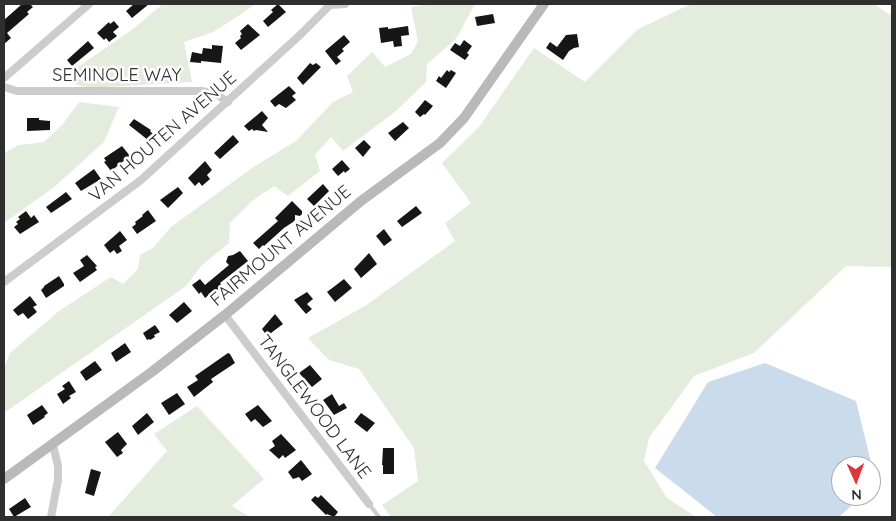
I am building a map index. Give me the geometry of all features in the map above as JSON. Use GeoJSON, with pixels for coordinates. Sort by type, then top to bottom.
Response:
{"type":"FeatureCollection","features":[{"type":"Feature","properties":{"kind":"main road","name":"FAIRMOUNT AVENUE"},"geometry":{"type":"LineString","coordinates":[[4,479],[153,371],[225,315],[361,200],[432,150],[450,134],[475,103],[544,4]]}},
{"type":"Feature","properties":{"kind":"street"},"geometry":{"type":"LineString","coordinates":[[4,78],[89,4]]}},
{"type":"Feature","properties":{"kind":"street"},"geometry":{"type":"LineString","coordinates":[[330,4],[344,4]]}},
{"type":"Feature","properties":{"kind":"street","name":"VAN HOUTEN AVENUE"},"geometry":{"type":"LineString","coordinates":[[4,282],[141,180],[300,35],[330,4]]}},
{"type":"Feature","properties":{"kind":"street","name":"SEMINOLE WAY"},"geometry":{"type":"LineString","coordinates":[[4,87],[17,91],[202,90],[216,94],[228,102]]}},
{"type":"Feature","properties":{"kind":"street","name":"TANGLEWOOD LANE"},"geometry":{"type":"LineString","coordinates":[[225,315],[368,504]]}},
{"type":"Feature","properties":{"kind":"street"},"geometry":{"type":"LineString","coordinates":[[51,517],[58,473],[53,445]]}},
{"type":"Feature","properties":{"kind":"lane","name":"TANGLEWOOD LANE"},"geometry":{"type":"LineString","coordinates":[[368,504],[379,517]]}},
{"type":"Feature","properties":{"kind":"green space"},"geometry":{"type":"Polygon","coordinates":[[[163,4],[255,4],[213,32],[184,42],[192,82],[90,88],[59,80],[133,29],[163,4]]]}},
{"type":"Feature","properties":{"kind":"green space"},"geometry":{"type":"Polygon","coordinates":[[[432,4],[475,4],[456,39],[427,64],[426,82],[396,111],[343,151],[331,137],[315,155],[320,171],[288,196],[274,186],[252,201],[230,223],[229,243],[201,266],[186,286],[4,413],[4,368],[10,353],[59,311],[111,277],[123,284],[138,269],[140,255],[153,248],[171,227],[252,168],[296,141],[333,102],[353,92],[347,76],[372,52],[385,67],[411,54],[418,41],[411,7],[432,4]]]}},
{"type":"Feature","properties":{"kind":"green space"},"geometry":{"type":"Polygon","coordinates":[[[691,4],[874,4],[890,15],[892,4],[892,267],[846,266],[754,353],[694,376],[649,438],[644,461],[667,498],[696,517],[391,517],[382,505],[418,481],[414,448],[359,369],[329,360],[308,338],[365,306],[455,241],[445,223],[471,203],[442,163],[479,127],[534,48],[585,82],[638,29],[691,4]]]}},
{"type":"Feature","properties":{"kind":"green space"},"geometry":{"type":"Polygon","coordinates":[[[79,102],[119,107],[104,142],[53,188],[4,223],[4,153],[19,145],[44,142],[62,125],[79,102]]]}},
{"type":"Feature","properties":{"kind":"green space"},"geometry":{"type":"Polygon","coordinates":[[[197,406],[264,479],[232,506],[250,517],[108,517],[167,451],[154,434],[197,406]]]}},
{"type":"Feature","properties":{"kind":"water"},"geometry":{"type":"Polygon","coordinates":[[[765,363],[856,401],[869,456],[831,456],[831,506],[851,506],[839,517],[717,517],[655,468],[708,382],[765,363]]]}},
{"type":"Feature","properties":{"kind":"building"},"geometry":{"type":"Polygon","coordinates":[[[22,4],[30,4],[33,7],[27,12],[29,14],[7,33],[11,38],[4,44],[4,20],[22,4]]]}},
{"type":"Feature","properties":{"kind":"building"},"geometry":{"type":"Polygon","coordinates":[[[134,4],[149,4],[132,18],[126,11],[134,4]]]}},
{"type":"Feature","properties":{"kind":"building"},"geometry":{"type":"Polygon","coordinates":[[[278,4],[286,12],[268,27],[263,21],[273,12],[271,10],[278,4]]]}},
{"type":"Feature","properties":{"kind":"building"},"geometry":{"type":"Polygon","coordinates":[[[493,14],[495,23],[477,26],[475,17],[493,14]]]}},
{"type":"Feature","properties":{"kind":"building"},"geometry":{"type":"Polygon","coordinates":[[[114,21],[119,27],[113,32],[117,36],[109,42],[97,33],[109,22],[110,24],[114,21]]]}},
{"type":"Feature","properties":{"kind":"building"},"geometry":{"type":"Polygon","coordinates":[[[248,24],[260,35],[241,50],[235,43],[241,38],[242,34],[240,31],[248,24]]]}},
{"type":"Feature","properties":{"kind":"building"},"geometry":{"type":"Polygon","coordinates":[[[408,26],[409,35],[401,36],[402,46],[394,47],[393,41],[381,43],[379,28],[388,27],[388,29],[408,26]]]}},
{"type":"Feature","properties":{"kind":"building"},"geometry":{"type":"Polygon","coordinates":[[[577,34],[579,47],[569,51],[563,60],[546,48],[550,42],[557,47],[566,35],[577,34]]]}},
{"type":"Feature","properties":{"kind":"building"},"geometry":{"type":"Polygon","coordinates":[[[344,35],[350,42],[337,57],[341,61],[336,65],[325,51],[344,35]]]}},
{"type":"Feature","properties":{"kind":"building"},"geometry":{"type":"Polygon","coordinates":[[[464,40],[472,46],[465,60],[450,50],[455,43],[460,46],[464,40]]]}},
{"type":"Feature","properties":{"kind":"building"},"geometry":{"type":"Polygon","coordinates":[[[88,41],[94,48],[72,66],[67,60],[88,41]]]}},
{"type":"Feature","properties":{"kind":"building"},"geometry":{"type":"Polygon","coordinates":[[[212,45],[223,46],[221,63],[190,62],[192,52],[202,54],[203,48],[212,49],[212,45]]]}},
{"type":"Feature","properties":{"kind":"building"},"geometry":{"type":"Polygon","coordinates":[[[310,63],[313,65],[316,63],[321,67],[303,85],[297,78],[310,63]]]}},
{"type":"Feature","properties":{"kind":"building"},"geometry":{"type":"Polygon","coordinates":[[[447,70],[456,73],[446,88],[436,81],[447,70]]]}},
{"type":"Feature","properties":{"kind":"building"},"geometry":{"type":"Polygon","coordinates":[[[289,86],[296,93],[292,96],[296,100],[286,108],[279,104],[275,107],[270,101],[289,86]]]}},
{"type":"Feature","properties":{"kind":"building"},"geometry":{"type":"Polygon","coordinates":[[[425,100],[433,106],[425,115],[420,117],[415,112],[425,100]]]}},
{"type":"Feature","properties":{"kind":"building"},"geometry":{"type":"Polygon","coordinates":[[[262,111],[268,118],[262,125],[268,132],[254,131],[252,129],[249,131],[244,126],[262,111]]]}},
{"type":"Feature","properties":{"kind":"building"},"geometry":{"type":"Polygon","coordinates":[[[27,118],[39,118],[39,120],[50,121],[50,130],[27,131],[27,118]]]}},
{"type":"Feature","properties":{"kind":"building"},"geometry":{"type":"Polygon","coordinates":[[[134,119],[151,130],[153,134],[148,140],[129,125],[134,119]]]}},
{"type":"Feature","properties":{"kind":"building"},"geometry":{"type":"Polygon","coordinates":[[[403,122],[409,128],[395,141],[388,133],[403,122]]]}},
{"type":"Feature","properties":{"kind":"building"},"geometry":{"type":"Polygon","coordinates":[[[233,135],[239,142],[220,159],[214,153],[233,135]]]}},
{"type":"Feature","properties":{"kind":"building"},"geometry":{"type":"Polygon","coordinates":[[[364,140],[371,147],[363,157],[355,148],[364,140]]]}},
{"type":"Feature","properties":{"kind":"building"},"geometry":{"type":"Polygon","coordinates":[[[122,146],[130,156],[111,171],[104,162],[106,161],[104,158],[122,146]]]}},
{"type":"Feature","properties":{"kind":"building"},"geometry":{"type":"Polygon","coordinates":[[[342,160],[350,169],[338,176],[332,169],[342,160]]]}},
{"type":"Feature","properties":{"kind":"building"},"geometry":{"type":"Polygon","coordinates":[[[205,161],[212,170],[207,175],[210,179],[202,186],[199,182],[195,186],[188,178],[205,161]]]}},
{"type":"Feature","properties":{"kind":"building"},"geometry":{"type":"Polygon","coordinates":[[[94,169],[101,179],[81,191],[75,183],[94,169]]]}},
{"type":"Feature","properties":{"kind":"building"},"geometry":{"type":"Polygon","coordinates":[[[323,184],[329,191],[314,206],[307,199],[323,184]]]}},
{"type":"Feature","properties":{"kind":"building"},"geometry":{"type":"Polygon","coordinates":[[[178,187],[183,193],[168,208],[160,200],[178,187]]]}},
{"type":"Feature","properties":{"kind":"building"},"geometry":{"type":"Polygon","coordinates":[[[66,192],[72,199],[51,213],[46,207],[66,192]]]}},
{"type":"Feature","properties":{"kind":"building"},"geometry":{"type":"Polygon","coordinates":[[[292,201],[302,211],[302,214],[300,216],[295,215],[293,222],[259,249],[253,243],[278,221],[275,218],[292,201]]]}},
{"type":"Feature","properties":{"kind":"building"},"geometry":{"type":"Polygon","coordinates":[[[416,206],[422,213],[402,227],[397,221],[416,206]]]}},
{"type":"Feature","properties":{"kind":"building"},"geometry":{"type":"Polygon","coordinates":[[[148,210],[156,221],[137,234],[132,227],[148,210]]]}},
{"type":"Feature","properties":{"kind":"building"},"geometry":{"type":"Polygon","coordinates":[[[26,211],[31,218],[34,215],[39,222],[20,234],[14,227],[20,219],[18,217],[26,211]]]}},
{"type":"Feature","properties":{"kind":"building"},"geometry":{"type":"Polygon","coordinates":[[[384,229],[392,240],[384,246],[376,236],[384,229]]]}},
{"type":"Feature","properties":{"kind":"building"},"geometry":{"type":"Polygon","coordinates":[[[120,231],[127,240],[119,246],[122,251],[117,254],[114,250],[110,253],[104,245],[120,231]]]}},
{"type":"Feature","properties":{"kind":"building"},"geometry":{"type":"Polygon","coordinates":[[[240,251],[248,261],[220,283],[222,286],[214,293],[205,298],[201,292],[199,294],[192,285],[200,279],[205,285],[229,265],[226,262],[228,256],[240,251]]]}},
{"type":"Feature","properties":{"kind":"building"},"geometry":{"type":"Polygon","coordinates":[[[369,253],[377,264],[361,278],[354,269],[369,253]]]}},
{"type":"Feature","properties":{"kind":"building"},"geometry":{"type":"Polygon","coordinates":[[[87,255],[97,266],[95,267],[97,270],[80,282],[73,273],[84,266],[80,260],[87,255]]]}},
{"type":"Feature","properties":{"kind":"building"},"geometry":{"type":"Polygon","coordinates":[[[59,276],[64,286],[46,298],[41,290],[59,276]]]}},
{"type":"Feature","properties":{"kind":"building"},"geometry":{"type":"Polygon","coordinates":[[[344,279],[352,288],[335,302],[327,292],[344,279]]]}},
{"type":"Feature","properties":{"kind":"building"},"geometry":{"type":"Polygon","coordinates":[[[307,292],[313,299],[307,304],[312,309],[306,314],[294,300],[307,292]]]}},
{"type":"Feature","properties":{"kind":"building"},"geometry":{"type":"Polygon","coordinates":[[[30,296],[37,305],[33,307],[37,312],[28,319],[23,313],[18,316],[13,310],[30,296]]]}},
{"type":"Feature","properties":{"kind":"building"},"geometry":{"type":"Polygon","coordinates":[[[184,302],[192,311],[177,323],[169,315],[184,302]]]}},
{"type":"Feature","properties":{"kind":"building"},"geometry":{"type":"Polygon","coordinates":[[[275,314],[283,324],[267,336],[262,329],[275,314]]]}},
{"type":"Feature","properties":{"kind":"building"},"geometry":{"type":"Polygon","coordinates":[[[155,325],[160,332],[154,335],[155,337],[147,340],[143,333],[155,325]]]}},
{"type":"Feature","properties":{"kind":"building"},"geometry":{"type":"Polygon","coordinates":[[[125,343],[131,352],[116,362],[111,353],[125,343]]]}},
{"type":"Feature","properties":{"kind":"building"},"geometry":{"type":"Polygon","coordinates":[[[228,353],[235,363],[211,379],[213,382],[194,397],[187,387],[198,380],[195,376],[228,353]]]}},
{"type":"Feature","properties":{"kind":"building"},"geometry":{"type":"Polygon","coordinates":[[[95,361],[102,370],[86,381],[80,372],[95,361]]]}},
{"type":"Feature","properties":{"kind":"building"},"geometry":{"type":"Polygon","coordinates":[[[310,365],[322,379],[312,387],[299,373],[310,365]]]}},
{"type":"Feature","properties":{"kind":"building"},"geometry":{"type":"Polygon","coordinates":[[[69,381],[76,392],[69,396],[71,398],[63,404],[57,394],[65,389],[62,386],[69,381]]]}},
{"type":"Feature","properties":{"kind":"building"},"geometry":{"type":"Polygon","coordinates":[[[177,393],[185,404],[169,415],[161,403],[177,393]]]}},
{"type":"Feature","properties":{"kind":"building"},"geometry":{"type":"Polygon","coordinates":[[[332,394],[339,406],[344,403],[347,408],[334,415],[323,400],[332,394]]]}},
{"type":"Feature","properties":{"kind":"building"},"geometry":{"type":"Polygon","coordinates":[[[42,405],[48,413],[33,425],[27,415],[42,405]]]}},
{"type":"Feature","properties":{"kind":"building"},"geometry":{"type":"Polygon","coordinates":[[[258,405],[272,421],[263,427],[255,419],[251,422],[245,414],[258,405]]]}},
{"type":"Feature","properties":{"kind":"building"},"geometry":{"type":"Polygon","coordinates":[[[147,413],[154,422],[138,435],[132,426],[147,413]]]}},
{"type":"Feature","properties":{"kind":"building"},"geometry":{"type":"Polygon","coordinates":[[[361,413],[375,423],[367,432],[354,422],[361,413]]]}},
{"type":"Feature","properties":{"kind":"building"},"geometry":{"type":"Polygon","coordinates":[[[118,432],[127,444],[121,450],[123,453],[117,457],[105,442],[118,432]]]}},
{"type":"Feature","properties":{"kind":"building"},"geometry":{"type":"Polygon","coordinates":[[[281,434],[296,450],[285,458],[283,455],[279,459],[269,450],[275,446],[272,441],[281,434]]]}},
{"type":"Feature","properties":{"kind":"building"},"geometry":{"type":"Polygon","coordinates":[[[383,448],[394,448],[394,474],[383,474],[383,448]]]}},
{"type":"Feature","properties":{"kind":"building"},"geometry":{"type":"Polygon","coordinates":[[[301,460],[312,474],[302,481],[299,477],[293,479],[288,472],[301,460]]]}},
{"type":"Feature","properties":{"kind":"building"},"geometry":{"type":"Polygon","coordinates":[[[91,469],[101,472],[94,496],[85,493],[91,469]]]}},
{"type":"Feature","properties":{"kind":"building"},"geometry":{"type":"Polygon","coordinates":[[[321,495],[338,512],[334,517],[326,515],[311,500],[315,496],[318,498],[321,495]]]}},
{"type":"Feature","properties":{"kind":"building"},"geometry":{"type":"Polygon","coordinates":[[[25,498],[31,507],[14,517],[9,509],[25,498]]]}}]}
